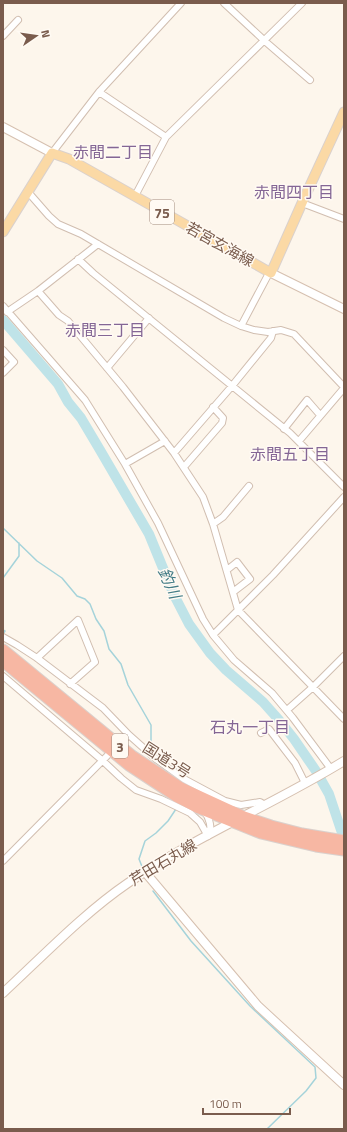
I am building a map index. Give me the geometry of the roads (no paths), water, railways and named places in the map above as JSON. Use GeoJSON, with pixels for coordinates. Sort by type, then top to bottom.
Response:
{"type":"FeatureCollection","features":[{"type":"Feature","properties":{"kind":"highway","name":"国道3号"},"geometry":{"type":"LineString","coordinates":[[5,657],[129,765],[176,796],[199,808],[239,820],[277,828],[340,845]]}},
{"type":"Feature","properties":{"kind":"highway","name":"国道3号"},"geometry":{"type":"LineString","coordinates":[[5,657],[144,765],[180,788],[239,820]]}},
{"type":"Feature","properties":{"kind":"main road","name":"若宮玄海線"},"geometry":{"type":"LineString","coordinates":[[52,153],[69,159],[271,273],[344,112]]}},
{"type":"Feature","properties":{"kind":"main road"},"geometry":{"type":"LineString","coordinates":[[3,127],[52,153],[3,232]]}},
{"type":"Feature","properties":{"kind":"main road"},"geometry":{"type":"LineString","coordinates":[[271,273],[344,309]]}},
{"type":"Feature","properties":{"kind":"main road","name":"芹田石丸線"},"geometry":{"type":"LineString","coordinates":[[3,993],[112,894],[145,872],[344,761]]}},
{"type":"Feature","properties":{"kind":"main road"},"geometry":{"type":"LineString","coordinates":[[145,872],[258,1006],[344,1085]]}},
{"type":"Feature","properties":{"kind":"street"},"geometry":{"type":"LineString","coordinates":[[52,153],[99,92],[181,3]]}},
{"type":"Feature","properties":{"kind":"street"},"geometry":{"type":"LineString","coordinates":[[224,3],[310,80]]}},
{"type":"Feature","properties":{"kind":"street"},"geometry":{"type":"LineString","coordinates":[[135,196],[166,137],[302,3]]}},
{"type":"Feature","properties":{"kind":"street"},"geometry":{"type":"LineString","coordinates":[[3,36],[18,20]]}},
{"type":"Feature","properties":{"kind":"street"},"geometry":{"type":"LineString","coordinates":[[99,92],[166,137]]}},
{"type":"Feature","properties":{"kind":"street"},"geometry":{"type":"LineString","coordinates":[[28,192],[58,224],[98,244],[224,318],[241,326],[261,331],[281,330],[294,334],[344,387],[299,441]]}},
{"type":"Feature","properties":{"kind":"street"},"geometry":{"type":"LineString","coordinates":[[302,203],[344,219]]}},
{"type":"Feature","properties":{"kind":"street"},"geometry":{"type":"LineString","coordinates":[[7,312],[38,291],[98,244]]}},
{"type":"Feature","properties":{"kind":"street"},"geometry":{"type":"LineString","coordinates":[[78,259],[93,273],[299,441],[344,487]]}},
{"type":"Feature","properties":{"kind":"street"},"geometry":{"type":"LineString","coordinates":[[241,326],[268,275],[271,273]]}},
{"type":"Feature","properties":{"kind":"street"},"geometry":{"type":"LineString","coordinates":[[38,291],[59,315],[68,321],[107,368],[174,452],[203,497],[213,524],[238,610],[344,719]]}},
{"type":"Feature","properties":{"kind":"street"},"geometry":{"type":"LineString","coordinates":[[3,306],[85,400],[125,464],[158,523],[202,619],[213,635],[234,660],[272,693],[287,710],[330,769]]}},
{"type":"Feature","properties":{"kind":"street"},"geometry":{"type":"LineString","coordinates":[[107,368],[149,318]]}},
{"type":"Feature","properties":{"kind":"street"},"geometry":{"type":"LineString","coordinates":[[174,452],[232,386],[271,338],[273,331]]}},
{"type":"Feature","properties":{"kind":"street"},"geometry":{"type":"LineString","coordinates":[[3,350],[14,362],[3,373]]}},
{"type":"Feature","properties":{"kind":"street"},"geometry":{"type":"LineString","coordinates":[[284,429],[307,400],[320,415]]}},
{"type":"Feature","properties":{"kind":"street"},"geometry":{"type":"LineString","coordinates":[[184,467],[222,423],[223,418],[213,408]]}},
{"type":"Feature","properties":{"kind":"street"},"geometry":{"type":"LineString","coordinates":[[125,464],[165,441]]}},
{"type":"Feature","properties":{"kind":"street"},"geometry":{"type":"LineString","coordinates":[[213,524],[223,517],[249,486]]}},
{"type":"Feature","properties":{"kind":"street"},"geometry":{"type":"LineString","coordinates":[[213,635],[273,575],[344,497]]}},
{"type":"Feature","properties":{"kind":"street"},"geometry":{"type":"LineString","coordinates":[[227,570],[237,562],[250,579],[233,592]]}},
{"type":"Feature","properties":{"kind":"street"},"geometry":{"type":"LineString","coordinates":[[37,658],[78,620],[95,662],[70,684]]}},
{"type":"Feature","properties":{"kind":"street"},"geometry":{"type":"LineString","coordinates":[[3,637],[37,658],[102,708],[156,759],[184,779],[225,801],[241,805],[260,802],[265,805]]}},
{"type":"Feature","properties":{"kind":"street"},"geometry":{"type":"LineString","coordinates":[[287,710],[344,656]]}},
{"type":"Feature","properties":{"kind":"street"},"geometry":{"type":"LineString","coordinates":[[3,676],[105,759],[120,778],[136,790],[161,798],[190,813],[200,822],[208,836]]}},
{"type":"Feature","properties":{"kind":"street"},"geometry":{"type":"LineString","coordinates":[[261,733],[269,729],[295,763],[305,783]]}},
{"type":"Feature","properties":{"kind":"street"},"geometry":{"type":"LineString","coordinates":[[121,742],[129,735]]}},
{"type":"Feature","properties":{"kind":"street"},"geometry":{"type":"LineString","coordinates":[[3,861],[105,759]]}},
{"type":"Feature","properties":{"kind":"street"},"geometry":{"type":"LineString","coordinates":[[199,808],[206,813],[210,824],[210,832],[208,836]]}},
{"type":"Feature","properties":{"kind":"waterway","name":"釣川"},"geometry":{"type":"LineString","coordinates":[[3,320],[58,384],[68,402],[81,418],[149,534],[174,595],[189,624],[210,653],[226,670],[263,702],[279,720],[316,771],[329,794],[344,839]]}},
{"type":"Feature","properties":{"kind":"waterway"},"geometry":{"type":"LineString","coordinates":[[3,528],[37,561],[62,578],[77,596],[85,599],[90,604],[96,619],[104,631],[109,649],[121,664],[128,685],[151,725],[151,746],[158,757]]}},
{"type":"Feature","properties":{"kind":"waterway"},"geometry":{"type":"LineString","coordinates":[[3,578],[19,556],[19,543]]}},
{"type":"Feature","properties":{"kind":"waterway"},"geometry":{"type":"LineString","coordinates":[[3,630],[5,631],[3,634]]}},
{"type":"Feature","properties":{"kind":"waterway"},"geometry":{"type":"LineString","coordinates":[[176,769],[189,779]]}},
{"type":"Feature","properties":{"kind":"waterway"},"geometry":{"type":"LineString","coordinates":[[143,869],[139,859],[145,841],[168,821],[176,809]]}},
{"type":"Feature","properties":{"kind":"waterway"},"geometry":{"type":"LineString","coordinates":[[153,891],[191,941],[250,1006],[315,1067],[316,1078],[306,1091],[267,1129]]}},
{"type":"Feature","properties":{"kind":"district","name":"赤間二丁目"},"geometry":{"type":"Point","coordinates":[113,152]}},
{"type":"Feature","properties":{"kind":"district","name":"赤間四丁目"},"geometry":{"type":"Point","coordinates":[294,192]}},
{"type":"Feature","properties":{"kind":"district","name":"赤間三丁目"},"geometry":{"type":"Point","coordinates":[105,330]}},
{"type":"Feature","properties":{"kind":"district","name":"赤間五丁目"},"geometry":{"type":"Point","coordinates":[290,454]}},
{"type":"Feature","properties":{"kind":"district","name":"石丸一丁目"},"geometry":{"type":"Point","coordinates":[250,727]}}]}
